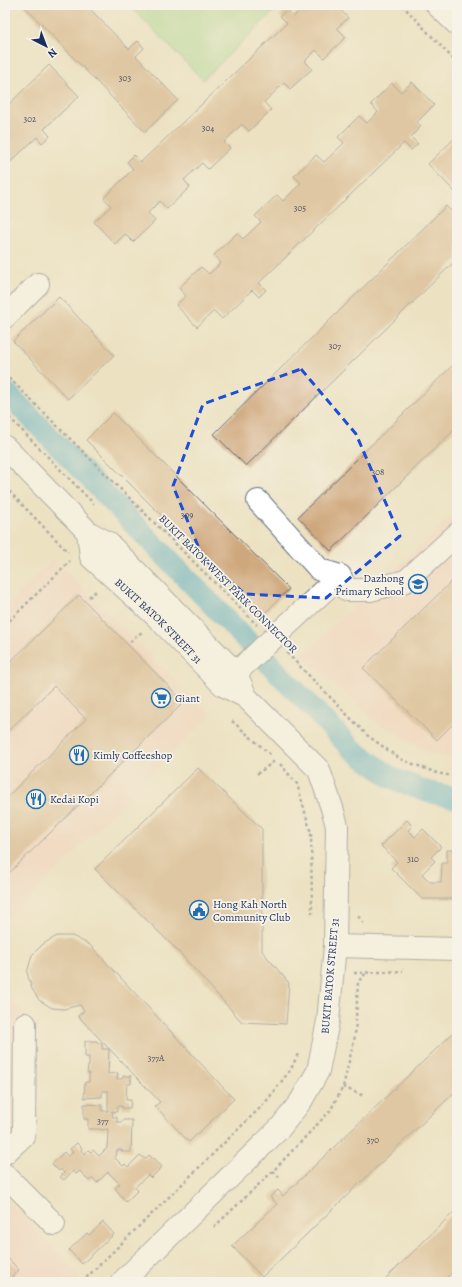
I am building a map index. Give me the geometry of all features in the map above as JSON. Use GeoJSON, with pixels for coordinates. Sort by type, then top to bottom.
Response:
{"type":"FeatureCollection","features":[{"type":"Feature","properties":{"kind":"street"},"geometry":{"type":"LineString","coordinates":[[437,5],[457,24]]}},
{"type":"Feature","properties":{"kind":"street"},"geometry":{"type":"LineString","coordinates":[[5,317],[38,284]]}},
{"type":"Feature","properties":{"kind":"street","name":"BUKIT BATOK STREET 31"},"geometry":{"type":"LineString","coordinates":[[5,447],[88,532],[108,543],[246,697],[319,770],[327,790],[337,826],[335,946],[328,1021],[318,1071],[301,1101],[280,1128],[122,1282]]}},
{"type":"Feature","properties":{"kind":"street"},"geometry":{"type":"LineString","coordinates":[[258,501],[320,570],[340,576],[347,590],[370,590],[406,581],[457,534]]}},
{"type":"Feature","properties":{"kind":"street"},"geometry":{"type":"LineString","coordinates":[[230,678],[340,576]]}},
{"type":"Feature","properties":{"kind":"street"},"geometry":{"type":"LineString","coordinates":[[335,946],[457,949]]}},
{"type":"Feature","properties":{"kind":"street"},"geometry":{"type":"LineString","coordinates":[[5,1153],[23,1136],[24,1130],[25,1024]]}},
{"type":"Feature","properties":{"kind":"street"},"geometry":{"type":"LineString","coordinates":[[5,1175],[54,1224]]}},
{"type":"Feature","properties":{"kind":"path"},"geometry":{"type":"LineString","coordinates":[[402,5],[457,63]]}},
{"type":"Feature","properties":{"kind":"path","name":"BUKIT BATOK WEST PARK CONNECTOR"},"geometry":{"type":"LineString","coordinates":[[5,374],[249,617],[271,641],[298,665],[367,735],[400,759],[437,773],[457,777]]}},
{"type":"Feature","properties":{"kind":"path"},"geometry":{"type":"LineString","coordinates":[[5,626],[73,558]]}},
{"type":"Feature","properties":{"kind":"path"},"geometry":{"type":"LineString","coordinates":[[130,642],[142,632]]}},
{"type":"Feature","properties":{"kind":"path"},"geometry":{"type":"LineString","coordinates":[[232,721],[276,760],[297,784],[311,833],[312,919]]}},
{"type":"Feature","properties":{"kind":"path"},"geometry":{"type":"LineString","coordinates":[[257,774],[276,760]]}},
{"type":"Feature","properties":{"kind":"path"},"geometry":{"type":"LineString","coordinates":[[214,1227],[273,1171],[330,1112],[342,1087],[356,1036],[358,982],[367,972]]}},
{"type":"Feature","properties":{"kind":"path"},"geometry":{"type":"LineString","coordinates":[[82,1282],[265,1103],[291,1069],[300,1050]]}},
{"type":"Feature","properties":{"kind":"path"},"geometry":{"type":"LineString","coordinates":[[342,1087],[364,1096]]}},
{"type":"Feature","properties":{"kind":"path"},"geometry":{"type":"LineString","coordinates":[[273,1171],[280,1178]]}},
{"type":"Feature","properties":{"kind":"highlighted area"},"geometry":{"type":"Polygon","coordinates":[[[301,369],[356,434],[400,536],[326,598],[245,594],[203,558],[173,486],[203,404],[301,369]]]}},
{"type":"Feature","properties":{"kind":"shaded area","name":"Dazhong Primary School"},"geometry":{"type":"Polygon","coordinates":[[[457,512],[457,759],[427,752],[376,721],[301,656],[457,512]]]}},
{"type":"Feature","properties":{"kind":"shaded area"},"geometry":{"type":"Polygon","coordinates":[[[53,559],[210,715],[5,922],[5,608],[53,559]]]}},
{"type":"Feature","properties":{"kind":"shaded area"},"geometry":{"type":"Polygon","coordinates":[[[5,994],[28,1018],[26,1139],[5,1159],[5,994]]]}},
{"type":"Feature","properties":{"kind":"shaded area"},"geometry":{"type":"Polygon","coordinates":[[[5,1198],[80,1277],[75,1282],[5,1282],[5,1198]]]}},
{"type":"Feature","properties":{"kind":"green space"},"geometry":{"type":"Polygon","coordinates":[[[129,5],[280,5],[203,80],[129,5]]]}},
{"type":"Feature","properties":{"kind":"building"},"geometry":{"type":"Polygon","coordinates":[[[23,5],[86,5],[129,49],[138,41],[144,48],[136,56],[178,100],[145,132],[23,5]]]}},
{"type":"Feature","properties":{"kind":"building"},"geometry":{"type":"Polygon","coordinates":[[[315,5],[336,5],[348,18],[337,28],[346,37],[324,58],[316,50],[305,61],[312,69],[290,89],[284,83],[264,102],[271,110],[249,131],[242,124],[224,142],[230,148],[208,169],[202,163],[184,180],[190,187],[167,209],[160,201],[148,213],[155,221],[133,242],[125,234],[115,244],[94,222],[111,206],[104,198],[133,169],[127,162],[134,155],[141,162],[287,23],[280,16],[287,9],[293,17],[304,6],[308,11],[315,5]]]}},
{"type":"Feature","properties":{"kind":"building"},"geometry":{"type":"Polygon","coordinates":[[[49,65],[79,96],[44,129],[50,136],[42,143],[37,137],[5,167],[5,108],[49,65]]]}},
{"type":"Feature","properties":{"kind":"building"},"geometry":{"type":"Polygon","coordinates":[[[412,82],[434,105],[417,122],[421,126],[411,137],[418,144],[411,150],[404,143],[259,283],[266,290],[259,297],[252,290],[222,319],[214,311],[197,327],[176,305],[186,296],[179,288],[201,267],[209,274],[221,263],[214,255],[237,233],[243,239],[261,222],[255,216],[277,195],[283,201],[301,183],[294,176],[316,155],[324,162],[344,143],[338,137],[359,116],[367,123],[378,112],[371,104],[392,83],[401,92],[412,82]]]}},
{"type":"Feature","properties":{"kind":"building"},"geometry":{"type":"Polygon","coordinates":[[[457,136],[457,194],[428,164],[457,136]]]}},
{"type":"Feature","properties":{"kind":"building"},"geometry":{"type":"Polygon","coordinates":[[[446,206],[457,217],[457,259],[246,466],[214,434],[446,206]]]}},
{"type":"Feature","properties":{"kind":"building"},"geometry":{"type":"Polygon","coordinates":[[[59,297],[114,355],[68,399],[13,341],[59,297]]]}},
{"type":"Feature","properties":{"kind":"building"},"geometry":{"type":"Polygon","coordinates":[[[457,361],[457,427],[331,551],[298,517],[457,361]]]}},
{"type":"Feature","properties":{"kind":"building"},"geometry":{"type":"Polygon","coordinates":[[[113,413],[289,589],[262,616],[86,440],[113,413]]]}},
{"type":"Feature","properties":{"kind":"building"},"geometry":{"type":"Polygon","coordinates":[[[457,576],[457,720],[437,740],[363,668],[457,576]]]}},
{"type":"Feature","properties":{"kind":"building"},"geometry":{"type":"Polygon","coordinates":[[[79,595],[184,702],[5,877],[5,799],[86,719],[54,686],[5,734],[5,667],[79,595]]]}},
{"type":"Feature","properties":{"kind":"building","name":"Hong Kah North Community Club"},"geometry":{"type":"Polygon","coordinates":[[[198,768],[262,829],[262,951],[289,983],[286,1024],[242,1022],[178,951],[95,869],[198,768]]]}},
{"type":"Feature","properties":{"kind":"building"},"geometry":{"type":"Polygon","coordinates":[[[407,820],[412,826],[408,830],[415,837],[423,829],[441,847],[431,857],[435,861],[422,874],[430,882],[441,882],[442,863],[447,863],[447,850],[457,850],[457,899],[422,899],[391,868],[397,862],[381,846],[407,820]]]}},
{"type":"Feature","properties":{"kind":"building"},"geometry":{"type":"Polygon","coordinates":[[[57,936],[72,936],[90,945],[234,1099],[189,1142],[155,1106],[160,1102],[78,1016],[84,1011],[80,1005],[64,1009],[52,1008],[39,1000],[32,989],[27,973],[32,955],[43,944],[57,936]]]}},
{"type":"Feature","properties":{"kind":"building"},"geometry":{"type":"Polygon","coordinates":[[[457,1029],[457,1090],[262,1277],[232,1246],[277,1204],[270,1197],[278,1190],[283,1196],[457,1029]]]}},
{"type":"Feature","properties":{"kind":"building"},"geometry":{"type":"Polygon","coordinates":[[[85,1041],[97,1041],[97,1043],[102,1043],[102,1049],[109,1049],[108,1074],[118,1073],[117,1079],[122,1079],[123,1076],[131,1076],[131,1084],[127,1084],[126,1100],[131,1100],[130,1108],[122,1108],[122,1106],[117,1106],[117,1112],[112,1111],[113,1117],[117,1117],[117,1122],[132,1120],[131,1152],[122,1152],[122,1150],[117,1150],[114,1157],[123,1166],[125,1164],[128,1167],[140,1155],[145,1159],[149,1155],[162,1167],[151,1178],[148,1175],[135,1187],[138,1190],[126,1202],[115,1188],[120,1184],[108,1172],[97,1183],[93,1178],[89,1181],[80,1171],[76,1174],[73,1171],[64,1180],[60,1177],[64,1173],[61,1169],[59,1171],[52,1164],[64,1152],[68,1156],[73,1152],[70,1149],[77,1143],[82,1148],[81,1150],[84,1154],[88,1150],[91,1152],[93,1150],[99,1156],[107,1148],[108,1129],[88,1129],[88,1119],[84,1119],[84,1104],[102,1105],[102,1111],[108,1111],[108,1091],[102,1091],[102,1097],[84,1098],[85,1082],[89,1082],[89,1073],[87,1073],[89,1057],[85,1057],[85,1041]]]}},
{"type":"Feature","properties":{"kind":"building"},"geometry":{"type":"Polygon","coordinates":[[[457,1209],[457,1268],[442,1282],[382,1282],[457,1209]]]}},
{"type":"Feature","properties":{"kind":"building"},"geometry":{"type":"Polygon","coordinates":[[[103,1222],[114,1234],[82,1264],[69,1250],[87,1233],[89,1235],[103,1222]]]}},
{"type":"Feature","properties":{"kind":"building"},"geometry":{"type":"Polygon","coordinates":[[[5,1255],[19,1270],[7,1282],[5,1282],[5,1255]]]}},
{"type":"Feature","properties":{"kind":"waterway"},"geometry":{"type":"LineString","coordinates":[[5,391],[352,749],[392,778],[428,792],[457,798]]}},
{"type":"Feature","properties":{"kind":"place","name":"Dazhong Primary School"},"geometry":{"type":"Point","coordinates":[418,584]}},
{"type":"Feature","properties":{"kind":"place","name":"Giant"},"geometry":{"type":"Point","coordinates":[161,698]}},
{"type":"Feature","properties":{"kind":"place","name":"Kimly Coffeeshop"},"geometry":{"type":"Point","coordinates":[79,755]}},
{"type":"Feature","properties":{"kind":"place","name":"Kedai Kopi"},"geometry":{"type":"Point","coordinates":[36,799]}},
{"type":"Feature","properties":{"kind":"place","name":"Hong Kah North Community Club"},"geometry":{"type":"Point","coordinates":[199,910]}}]}
